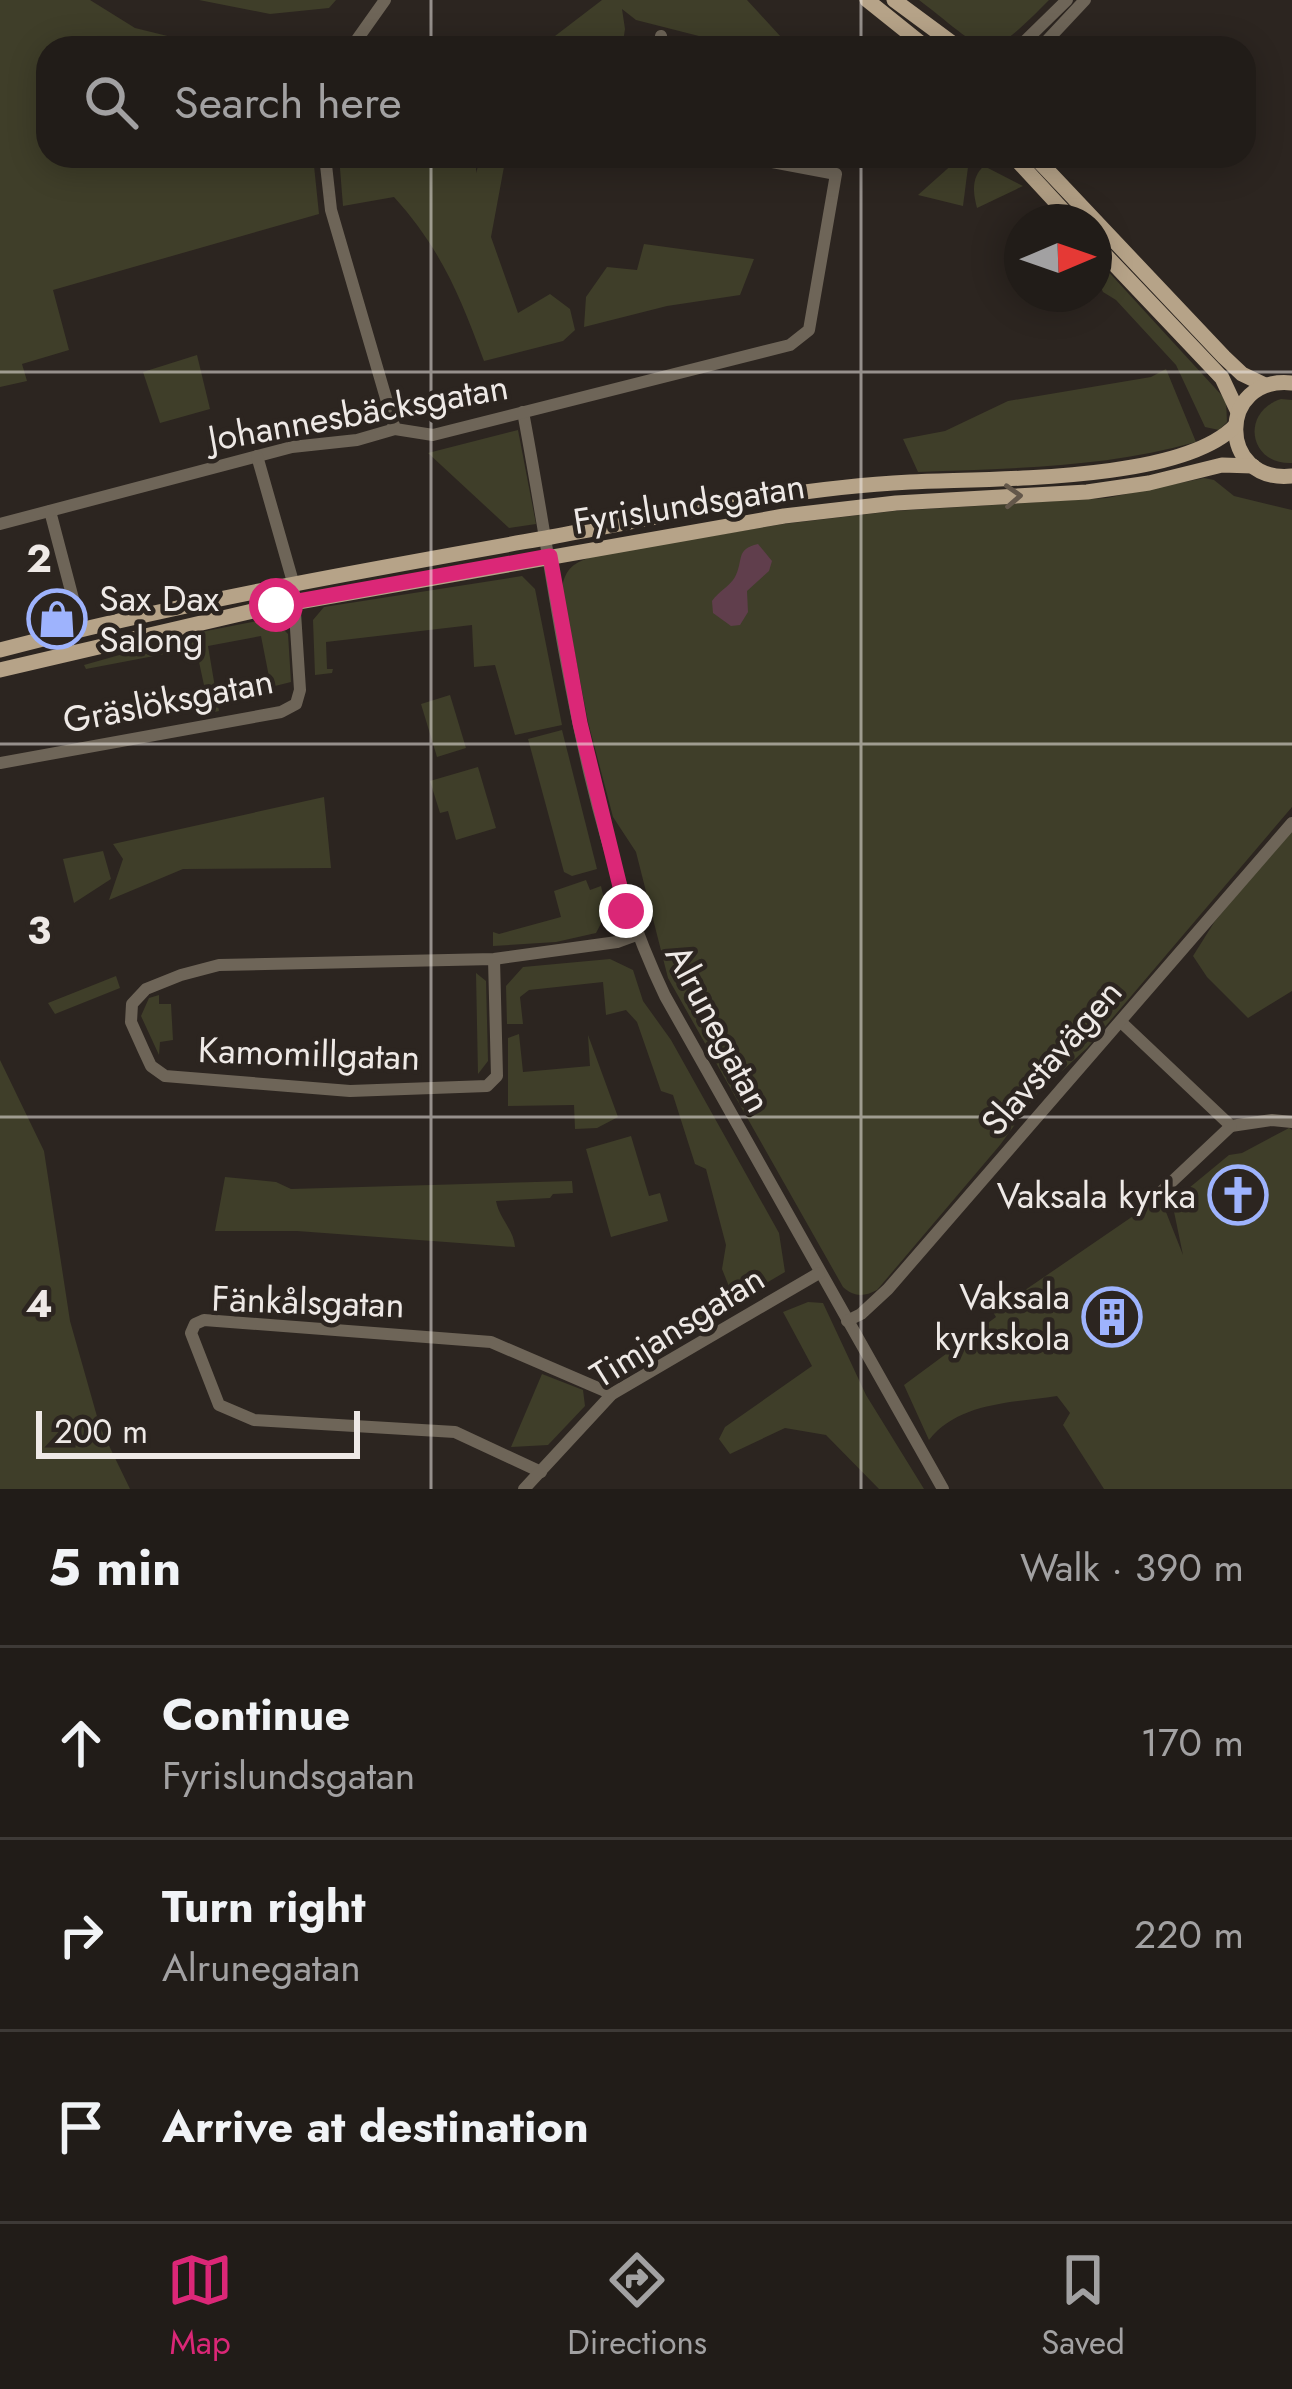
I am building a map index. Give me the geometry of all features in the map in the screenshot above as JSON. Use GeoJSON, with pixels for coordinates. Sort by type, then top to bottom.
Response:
{"type":"FeatureCollection","features":[{"type":"Feature","properties":{"kind":"main road"},"geometry":{"type":"LineString","coordinates":[[867,0],[912,36]]}},
{"type":"Feature","properties":{"kind":"main road"},"geometry":{"type":"LineString","coordinates":[[894,0],[943,36]]}},
{"type":"Feature","properties":{"kind":"main road"},"geometry":{"type":"LineString","coordinates":[[1024,168],[1058,204]]}},
{"type":"Feature","properties":{"kind":"main road"},"geometry":{"type":"LineString","coordinates":[[1045,168],[1242,374],[1265,385],[1292,383]]}},
{"type":"Feature","properties":{"kind":"main road"},"geometry":{"type":"LineString","coordinates":[[1112,262],[1222,378],[1237,419],[1241,452],[1270,476],[1292,476]]}},
{"type":"Feature","properties":{"kind":"main road","name":"Fyrislundsgatan"},"geometry":{"type":"LineString","coordinates":[[0,650],[292,582],[826,490],[1129,466],[1197,451],[1237,419],[1249,396],[1265,385]]}},
{"type":"Feature","properties":{"kind":"main road","name":"Fyrislundsgatan"},"geometry":{"type":"LineString","coordinates":[[0,670],[296,602],[784,515],[896,502],[1088,491],[1149,483],[1222,465],[1253,466]]}},
{"type":"Feature","properties":{"kind":"street"},"geometry":{"type":"LineString","coordinates":[[360,36],[385,0]]}},
{"type":"Feature","properties":{"kind":"street"},"geometry":{"type":"LineString","coordinates":[[1030,36],[1067,0]]}},
{"type":"Feature","properties":{"kind":"street"},"geometry":{"type":"LineString","coordinates":[[1051,36],[1085,0]]}},
{"type":"Feature","properties":{"kind":"street"},"geometry":{"type":"LineString","coordinates":[[326,168],[331,210],[395,429]]}},
{"type":"Feature","properties":{"kind":"street","name":"Johannesbäcksgatan"},"geometry":{"type":"LineString","coordinates":[[0,524],[292,447],[357,440],[395,429],[433,435],[797,340],[809,330],[836,174],[804,168]]}},
{"type":"Feature","properties":{"kind":"street","name":"Alrunegatan"},"geometry":{"type":"LineString","coordinates":[[523,412],[580,723],[614,868],[636,935],[665,996],[943,1489]]}},
{"type":"Feature","properties":{"kind":"street","name":"Gräslöksgatan"},"geometry":{"type":"LineString","coordinates":[[0,763],[290,708],[299,698],[296,602],[257,456]]}},
{"type":"Feature","properties":{"kind":"street"},"geometry":{"type":"LineString","coordinates":[[50,511],[81,629]]}},
{"type":"Feature","properties":{"kind":"street","name":"Slavstavägen"},"geometry":{"type":"LineString","coordinates":[[847,1322],[888,1289],[1292,823]]}},
{"type":"Feature","properties":{"kind":"street","name":"Kamomillgatan"},"geometry":{"type":"LineString","coordinates":[[494,959],[496,1076],[487,1086],[350,1091],[165,1076],[151,1066],[131,1022],[132,1004],[146,989],[219,965],[494,959],[617,942],[636,935]]}},
{"type":"Feature","properties":{"kind":"street"},"geometry":{"type":"LineString","coordinates":[[1121,1022],[1231,1126]]}},
{"type":"Feature","properties":{"kind":"street"},"geometry":{"type":"LineString","coordinates":[[1162,1192],[1231,1126],[1292,1122]]}},
{"type":"Feature","properties":{"kind":"street","name":"Timjansgatan"},"geometry":{"type":"LineString","coordinates":[[524,1489],[612,1394],[819,1273]]}},
{"type":"Feature","properties":{"kind":"street","name":"Fänkålsgatan"},"geometry":{"type":"LineString","coordinates":[[541,1472],[455,1432],[254,1420],[219,1406],[191,1333],[204,1320],[491,1342],[612,1394]]}},
{"type":"Feature","properties":{"kind":"shaded area"},"geometry":{"type":"Polygon","coordinates":[[[0,0],[90,0],[135,28],[167,36],[36,36],[36,168],[314,168],[319,214],[53,290],[69,350],[22,364],[27,381],[0,387],[0,0]]]}},
{"type":"Feature","properties":{"kind":"shaded area"},"geometry":{"type":"Polygon","coordinates":[[[199,0],[336,0],[329,8],[270,14],[199,0]]]}},
{"type":"Feature","properties":{"kind":"shaded area"},"geometry":{"type":"Polygon","coordinates":[[[602,0],[747,0],[780,36],[699,36],[636,20],[622,9],[624,36],[555,36],[602,0]]]}},
{"type":"Feature","properties":{"kind":"shaded area"},"geometry":{"type":"Polygon","coordinates":[[[919,0],[1049,0],[1011,36],[960,32],[919,0]]]}},
{"type":"Feature","properties":{"kind":"shaded area"},"geometry":{"type":"Polygon","coordinates":[[[340,168],[476,168],[476,173],[477,168],[504,168],[491,237],[518,313],[550,294],[570,309],[575,330],[563,341],[484,361],[448,274],[394,197],[343,206],[340,168]]]}},
{"type":"Feature","properties":{"kind":"shaded area"},"geometry":{"type":"Polygon","coordinates":[[[948,168],[968,168],[963,206],[918,195],[948,168]]]}},
{"type":"Feature","properties":{"kind":"shaded area"},"geometry":{"type":"Polygon","coordinates":[[[988,168],[1023,186],[977,208],[977,175],[988,168]]]}},
{"type":"Feature","properties":{"kind":"shaded area"},"geometry":{"type":"Polygon","coordinates":[[[644,244],[754,259],[740,295],[667,306],[584,327],[586,297],[607,267],[637,270],[644,244]]]}},
{"type":"Feature","properties":{"kind":"shaded area"},"geometry":{"type":"Polygon","coordinates":[[[1112,276],[1226,400],[1227,422],[1219,430],[1205,427],[1176,365],[1116,300],[1112,276]]]}},
{"type":"Feature","properties":{"kind":"shaded area"},"geometry":{"type":"Polygon","coordinates":[[[197,355],[210,409],[160,423],[143,372],[197,355]]]}},
{"type":"Feature","properties":{"kind":"shaded area"},"geometry":{"type":"Polygon","coordinates":[[[1166,369],[1196,442],[1092,462],[918,472],[903,439],[945,431],[1008,401],[1151,377],[1166,369]]]}},
{"type":"Feature","properties":{"kind":"shaded area"},"geometry":{"type":"Polygon","coordinates":[[[1281,399],[1292,400],[1292,463],[1266,456],[1255,437],[1259,415],[1281,399]]]}},
{"type":"Feature","properties":{"kind":"shaded area"},"geometry":{"type":"Polygon","coordinates":[[[518,430],[536,524],[509,528],[428,453],[518,430]]]}},
{"type":"Feature","properties":{"kind":"shaded area"},"geometry":{"type":"Polygon","coordinates":[[[1204,478],[1234,496],[1292,510],[1292,807],[1087,1048],[1037,1094],[877,1290],[851,1293],[843,1287],[668,978],[636,852],[613,817],[588,722],[562,587],[566,574],[584,559],[598,555],[783,524],[894,511],[1107,498],[1204,478]]]}},
{"type":"Feature","properties":{"kind":"shaded area"},"geometry":{"type":"Polygon","coordinates":[[[758,544],[772,561],[769,571],[747,591],[748,612],[740,625],[731,626],[713,613],[712,601],[735,577],[743,552],[758,544]]]}},
{"type":"Feature","properties":{"kind":"shaded area"},"geometry":{"type":"Polygon","coordinates":[[[522,576],[535,589],[562,725],[515,735],[495,665],[474,667],[472,625],[326,642],[327,669],[333,669],[332,673],[315,675],[313,620],[324,607],[522,576]]]}},
{"type":"Feature","properties":{"kind":"shaded area"},"geometry":{"type":"Polygon","coordinates":[[[272,618],[288,634],[291,682],[271,687],[261,636],[208,646],[219,711],[210,713],[196,648],[86,669],[84,665],[201,632],[272,618]]]}},
{"type":"Feature","properties":{"kind":"shaded area"},"geometry":{"type":"Polygon","coordinates":[[[450,695],[466,748],[437,757],[421,704],[450,695]]]}},
{"type":"Feature","properties":{"kind":"shaded area"},"geometry":{"type":"Polygon","coordinates":[[[562,730],[597,869],[572,876],[564,872],[528,739],[562,730]]]}},
{"type":"Feature","properties":{"kind":"shaded area"},"geometry":{"type":"Polygon","coordinates":[[[478,767],[496,828],[456,840],[448,811],[440,813],[430,781],[478,767]]]}},
{"type":"Feature","properties":{"kind":"shaded area"},"geometry":{"type":"Polygon","coordinates":[[[324,797],[331,868],[183,869],[109,900],[123,859],[113,844],[324,797]]]}},
{"type":"Feature","properties":{"kind":"shaded area"},"geometry":{"type":"Polygon","coordinates":[[[1292,829],[1292,991],[1248,1018],[1193,956],[1215,921],[1292,829]]]}},
{"type":"Feature","properties":{"kind":"shaded area"},"geometry":{"type":"Polygon","coordinates":[[[103,851],[111,879],[74,903],[63,859],[103,851]]]}},
{"type":"Feature","properties":{"kind":"shaded area"},"geometry":{"type":"Polygon","coordinates":[[[586,880],[590,890],[601,886],[607,912],[596,933],[556,942],[493,946],[493,932],[561,917],[554,891],[586,880]]]}},
{"type":"Feature","properties":{"kind":"shaded area"},"geometry":{"type":"Polygon","coordinates":[[[610,959],[633,970],[643,1001],[671,1040],[779,1233],[785,1272],[683,1332],[679,1325],[732,1294],[722,1269],[726,1245],[706,1169],[695,1164],[673,1095],[661,1091],[637,1022],[626,1010],[606,1015],[603,982],[529,990],[520,997],[523,1024],[507,1024],[506,986],[523,967],[610,959]]]}},
{"type":"Feature","properties":{"kind":"shaded area"},"geometry":{"type":"Polygon","coordinates":[[[476,973],[486,981],[488,1061],[478,1074],[476,973]]]}},
{"type":"Feature","properties":{"kind":"shaded area"},"geometry":{"type":"Polygon","coordinates":[[[116,976],[120,988],[55,1014],[48,1003],[116,976]]]}},
{"type":"Feature","properties":{"kind":"shaded area"},"geometry":{"type":"Polygon","coordinates":[[[159,995],[159,1004],[171,1004],[173,1040],[160,1042],[159,1055],[141,1016],[149,998],[159,995]]]}},
{"type":"Feature","properties":{"kind":"shaded area"},"geometry":{"type":"Polygon","coordinates":[[[519,1034],[523,1072],[590,1066],[588,1035],[618,1117],[597,1128],[575,1129],[574,1105],[508,1106],[508,1038],[519,1034]]]}},
{"type":"Feature","properties":{"kind":"shaded area"},"geometry":{"type":"Polygon","coordinates":[[[0,1060],[44,1151],[70,1321],[100,1427],[130,1489],[0,1489],[0,1060]]]}},
{"type":"Feature","properties":{"kind":"shaded area"},"geometry":{"type":"Polygon","coordinates":[[[1289,1128],[1292,1489],[1104,1489],[1063,1425],[1070,1413],[1057,1396],[971,1411],[941,1427],[929,1440],[904,1385],[996,1317],[993,1312],[1158,1199],[1183,1255],[1172,1202],[1229,1155],[1289,1128]]]}},
{"type":"Feature","properties":{"kind":"shaded area"},"geometry":{"type":"Polygon","coordinates":[[[631,1136],[649,1196],[660,1193],[668,1221],[611,1237],[586,1149],[631,1136]]]}},
{"type":"Feature","properties":{"kind":"shaded area"},"geometry":{"type":"Polygon","coordinates":[[[225,1177],[276,1182],[291,1189],[572,1181],[573,1193],[496,1201],[515,1247],[297,1231],[215,1231],[225,1177]]]}},
{"type":"Feature","properties":{"kind":"shaded area"},"geometry":{"type":"Polygon","coordinates":[[[808,1302],[823,1303],[866,1395],[924,1489],[879,1489],[826,1435],[785,1428],[730,1454],[719,1439],[725,1427],[812,1366],[783,1312],[808,1302]]]}},
{"type":"Feature","properties":{"kind":"shaded area"},"geometry":{"type":"Polygon","coordinates":[[[542,1374],[583,1390],[585,1406],[548,1445],[511,1447],[542,1374]]]}},
{"type":"Feature","properties":{"kind":"place","name":"Sax Dax Salong"},"geometry":{"type":"Point","coordinates":[57,619]}},
{"type":"Feature","properties":{"kind":"place","name":"Vaksala kyrka"},"geometry":{"type":"Point","coordinates":[1238,1195]}},
{"type":"Feature","properties":{"kind":"place","name":"Vaksala kyrkskola"},"geometry":{"type":"Point","coordinates":[1112,1317]}},
{"type":"Feature","properties":{"kind":"route"},"geometry":{"type":"LineString","coordinates":[[276,605],[550,556],[580,723],[626,911]]}}]}
